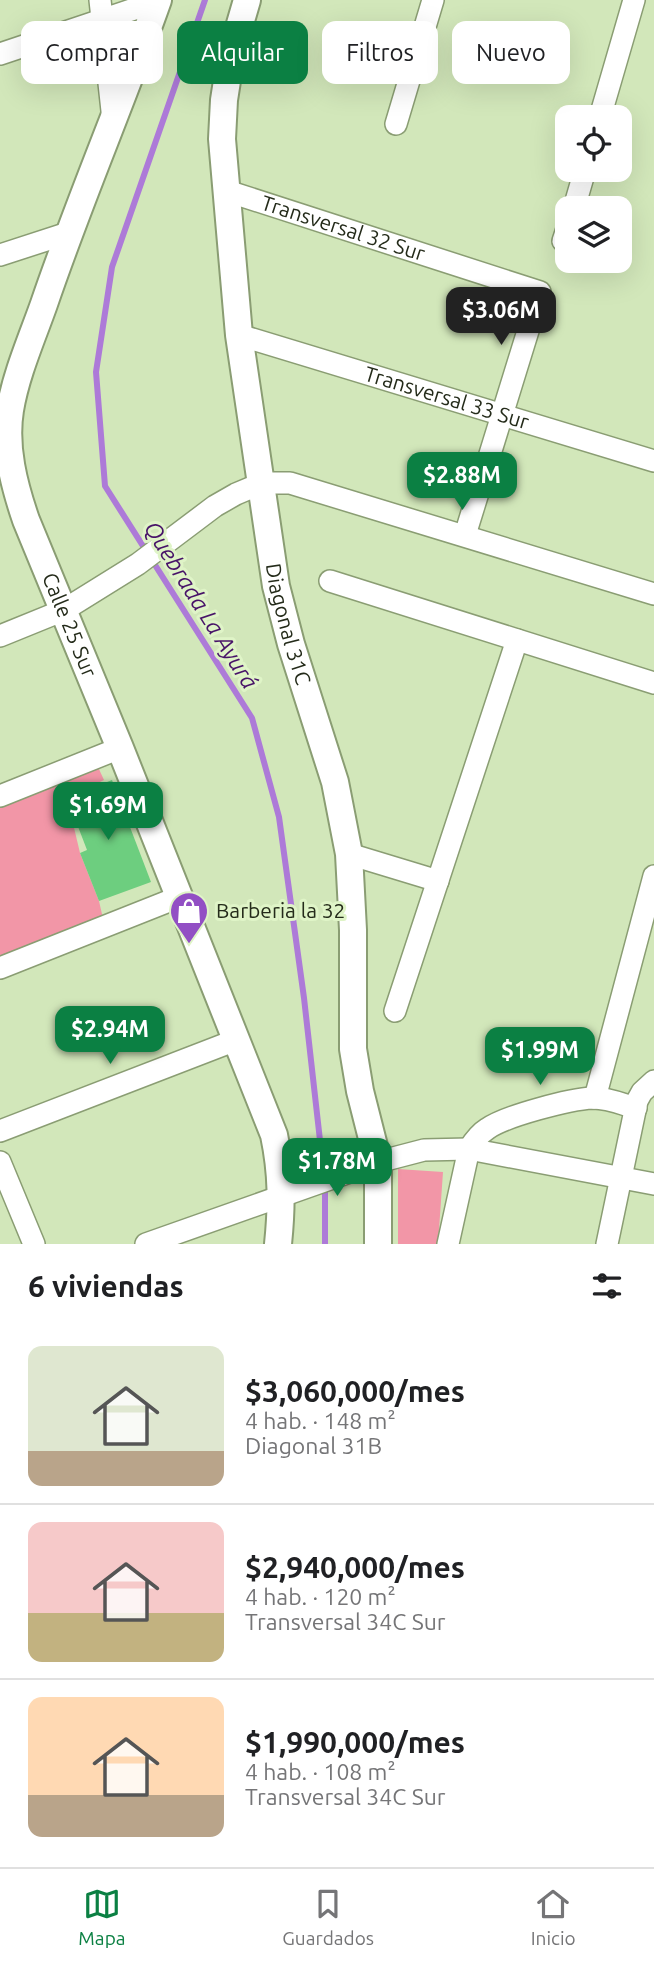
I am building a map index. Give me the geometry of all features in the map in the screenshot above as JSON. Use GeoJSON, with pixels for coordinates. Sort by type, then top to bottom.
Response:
{"type":"FeatureCollection","features":[{"type":"Feature","properties":{"kind":"main road","name":"Diagonal 31C"},"geometry":{"type":"LineString","coordinates":[[247,0],[231,55],[224,100],[222,139],[239,335],[276,586],[291,644],[335,782],[349,854],[353,930],[353,1049],[377,1162],[378,1244]]}},
{"type":"Feature","properties":{"kind":"main road","name":"Calle 25 Sur"},"geometry":{"type":"LineString","coordinates":[[158,1],[113,123],[68,233],[5,412],[14,486],[274,1135],[280,1164],[282,1195],[278,1244]]}},
{"type":"Feature","properties":{"kind":"street"},"geometry":{"type":"LineString","coordinates":[[396,124],[433,0]]}},
{"type":"Feature","properties":{"kind":"street"},"geometry":{"type":"LineString","coordinates":[[603,105],[634,0]]}},
{"type":"Feature","properties":{"kind":"street"},"geometry":{"type":"LineString","coordinates":[[0,54],[101,10],[158,1]]}},
{"type":"Feature","properties":{"kind":"street"},"geometry":{"type":"LineString","coordinates":[[101,10],[113,123]]}},
{"type":"Feature","properties":{"kind":"street","name":"Transversal 32 Sur"},"geometry":{"type":"LineString","coordinates":[[227,191],[540,292],[502,415]]}},
{"type":"Feature","properties":{"kind":"street"},"geometry":{"type":"LineString","coordinates":[[0,254],[68,233]]}},
{"type":"Feature","properties":{"kind":"street","name":"Transversal 33 Sur"},"geometry":{"type":"LineString","coordinates":[[239,335],[654,461]]}},
{"type":"Feature","properties":{"kind":"street"},"geometry":{"type":"LineString","coordinates":[[466,535],[502,415]]}},
{"type":"Feature","properties":{"kind":"street"},"geometry":{"type":"LineString","coordinates":[[0,636],[64,611],[138,564],[215,506],[262,483],[290,483],[654,594]]}},
{"type":"Feature","properties":{"kind":"street"},"geometry":{"type":"LineString","coordinates":[[330,581],[654,683]]}},
{"type":"Feature","properties":{"kind":"street"},"geometry":{"type":"LineString","coordinates":[[395,1011],[517,640]]}},
{"type":"Feature","properties":{"kind":"street"},"geometry":{"type":"LineString","coordinates":[[0,796],[120,748]]}},
{"type":"Feature","properties":{"kind":"street"},"geometry":{"type":"LineString","coordinates":[[349,854],[438,881]]}},
{"type":"Feature","properties":{"kind":"street"},"geometry":{"type":"LineString","coordinates":[[595,1098],[654,876]]}},
{"type":"Feature","properties":{"kind":"street"},"geometry":{"type":"LineString","coordinates":[[0,968],[179,897]]}},
{"type":"Feature","properties":{"kind":"street"},"geometry":{"type":"LineString","coordinates":[[0,1131],[236,1040]]}},
{"type":"Feature","properties":{"kind":"street"},"geometry":{"type":"LineString","coordinates":[[607,1244],[636,1108],[642,1092],[654,1081]]}},
{"type":"Feature","properties":{"kind":"street"},"geometry":{"type":"LineString","coordinates":[[448,1244],[469,1149],[477,1137],[490,1126],[571,1100],[595,1098],[636,1108]]}},
{"type":"Feature","properties":{"kind":"street"},"geometry":{"type":"LineString","coordinates":[[146,1244],[191,1236],[282,1195],[377,1162],[424,1150],[469,1149],[654,1184]]}},
{"type":"Feature","properties":{"kind":"street"},"geometry":{"type":"LineString","coordinates":[[0,1162],[34,1244]]}},
{"type":"Feature","properties":{"kind":"shaded area"},"geometry":{"type":"Polygon","coordinates":[[[98,767],[104,780],[67,798],[80,853],[99,901],[104,923],[0,961],[0,806],[98,767]]]}},
{"type":"Feature","properties":{"kind":"shaded area"},"geometry":{"type":"Polygon","coordinates":[[[398,1169],[443,1172],[438,1244],[398,1244],[398,1169]]]}},
{"type":"Feature","properties":{"kind":"building"},"geometry":{"type":"Polygon","coordinates":[[[112,780],[151,882],[99,901],[80,853],[87,850],[67,798],[112,780]]]}},
{"type":"Feature","properties":{"kind":"waterway","name":"Quebrada La Ayurá"},"geometry":{"type":"LineString","coordinates":[[205,0],[112,267],[96,372],[105,486],[252,718],[279,817],[304,998],[324,1176]]}},
{"type":"Feature","properties":{"kind":"waterway","name":"Quebrada La Ayurá"},"geometry":{"type":"LineString","coordinates":[[325,1187],[325,1244]]}},
{"type":"Feature","properties":{"kind":"place","name":"Barberia la 32"},"geometry":{"type":"Point","coordinates":[189,945]}}]}
